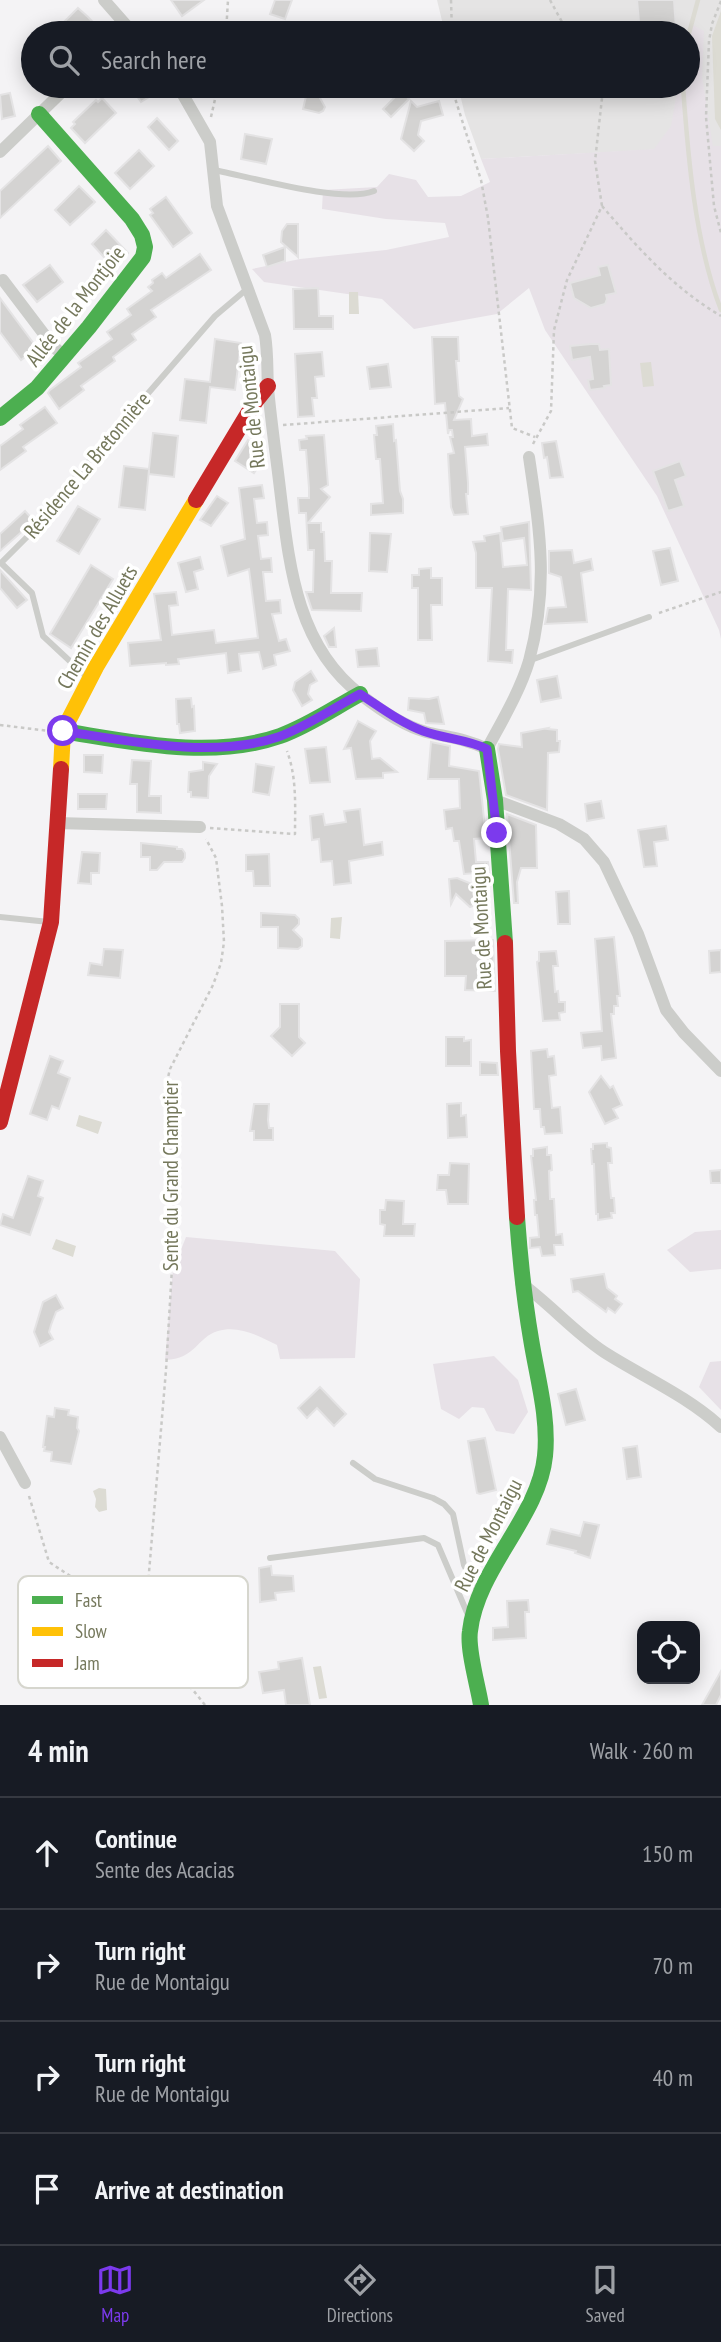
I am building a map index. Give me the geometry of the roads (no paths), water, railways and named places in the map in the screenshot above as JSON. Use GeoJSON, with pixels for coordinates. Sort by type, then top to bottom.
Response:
{"type":"FeatureCollection","features":[{"type":"Feature","properties":{"kind":"street"},"geometry":{"type":"LineString","coordinates":[[104,0],[120,21]]}},
{"type":"Feature","properties":{"kind":"street"},"geometry":{"type":"LineString","coordinates":[[0,152],[56,98]]}},
{"type":"Feature","properties":{"kind":"street","name":"Rue de Montaigu"},"geometry":{"type":"LineString","coordinates":[[185,98],[210,142],[217,206],[265,335],[268,350],[268,386],[289,563],[312,636],[327,663],[360,694],[423,731],[471,741],[487,749],[495,800],[505,945],[521,1283],[547,1432],[545,1459],[538,1486],[479,1595],[471,1623],[471,1654],[481,1705]]}},
{"type":"Feature","properties":{"kind":"street","name":"Allée de la Montjoie"},"geometry":{"type":"LineString","coordinates":[[0,418],[37,388],[143,257],[146,245],[139,229],[106,187],[39,114]]}},
{"type":"Feature","properties":{"kind":"street"},"geometry":{"type":"LineString","coordinates":[[3,280],[53,346],[64,356]]}},
{"type":"Feature","properties":{"kind":"street","name":"Chemin des Alluets"},"geometry":{"type":"LineString","coordinates":[[0,1122],[51,922],[63,731],[90,680],[254,402],[268,386]]}},
{"type":"Feature","properties":{"kind":"street"},"geometry":{"type":"LineString","coordinates":[[487,749],[529,661],[543,578],[541,534],[529,457]]}},
{"type":"Feature","properties":{"kind":"street"},"geometry":{"type":"LineString","coordinates":[[63,731],[176,746],[248,744],[279,737],[360,694]]}},
{"type":"Feature","properties":{"kind":"street"},"geometry":{"type":"LineString","coordinates":[[495,800],[559,824],[584,839],[604,862],[634,924],[666,1010],[721,1071]]}},
{"type":"Feature","properties":{"kind":"street"},"geometry":{"type":"LineString","coordinates":[[57,823],[200,827]]}},
{"type":"Feature","properties":{"kind":"street"},"geometry":{"type":"LineString","coordinates":[[521,1283],[603,1351],[705,1412],[721,1427]]}},
{"type":"Feature","properties":{"kind":"street"},"geometry":{"type":"LineString","coordinates":[[0,1437],[25,1483]]}},
{"type":"Feature","properties":{"kind":"lane"},"geometry":{"type":"LineString","coordinates":[[212,169],[330,194],[354,195],[374,191]]}},
{"type":"Feature","properties":{"kind":"lane","name":"Résidence La Bretonnière"},"geometry":{"type":"LineString","coordinates":[[90,680],[43,636],[32,593],[2,563],[39,526],[73,480],[215,316],[247,289]]}},
{"type":"Feature","properties":{"kind":"lane"},"geometry":{"type":"LineString","coordinates":[[529,661],[649,617]]}},
{"type":"Feature","properties":{"kind":"lane"},"geometry":{"type":"LineString","coordinates":[[0,918],[51,922]]}},
{"type":"Feature","properties":{"kind":"lane"},"geometry":{"type":"LineString","coordinates":[[353,1463],[375,1479],[444,1504],[453,1514],[464,1565],[479,1595]]}},
{"type":"Feature","properties":{"kind":"lane"},"geometry":{"type":"LineString","coordinates":[[270,1558],[424,1538],[438,1545],[471,1623]]}},
{"type":"Feature","properties":{"kind":"waterway"},"geometry":{"type":"LineString","coordinates":[[692,21],[698,0]]}},
{"type":"Feature","properties":{"kind":"waterway"},"geometry":{"type":"LineString","coordinates":[[684,98],[690,170],[699,228],[721,310]]}}]}
